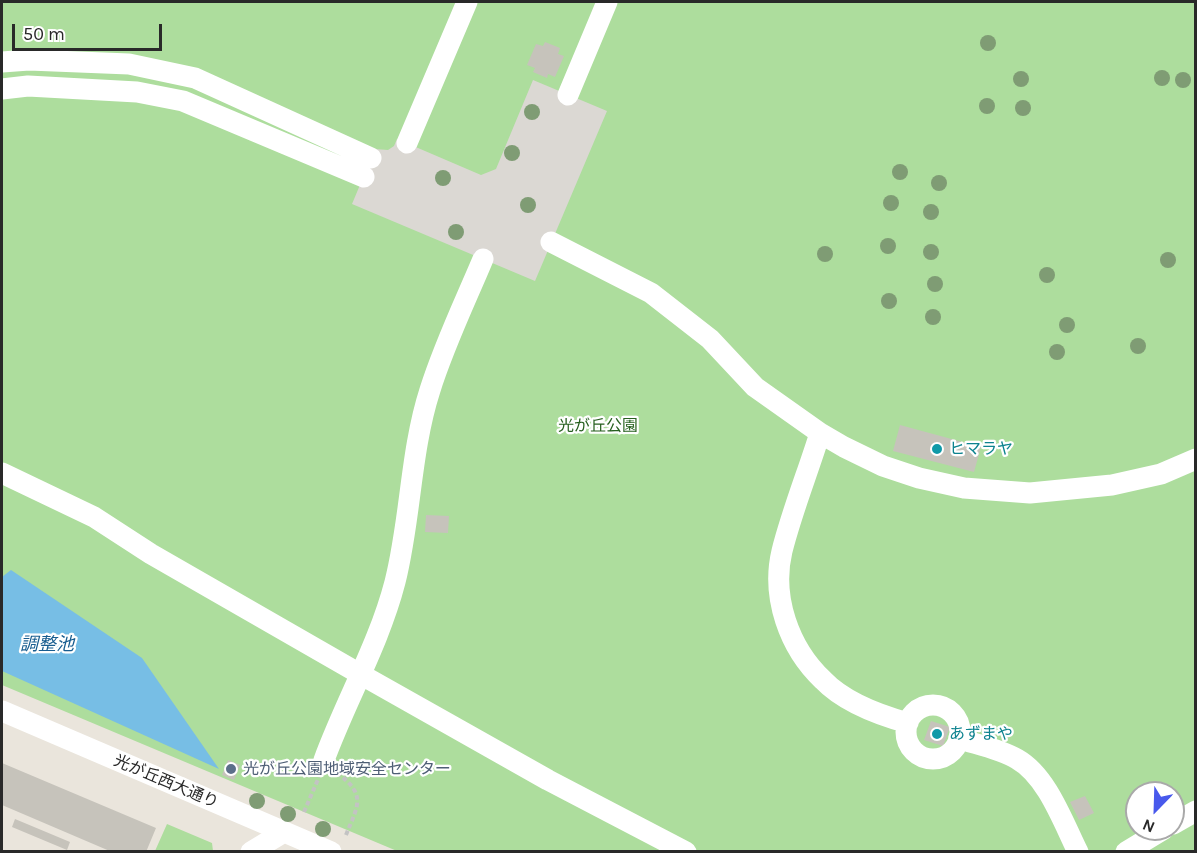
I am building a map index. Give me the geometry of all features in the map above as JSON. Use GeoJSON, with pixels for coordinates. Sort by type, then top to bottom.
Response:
{"type":"FeatureCollection","features":[{"type":"Feature","properties":{"kind":"street"},"geometry":{"type":"LineString","coordinates":[[407,143],[467,2]]}},
{"type":"Feature","properties":{"kind":"street"},"geometry":{"type":"LineString","coordinates":[[568,94],[607,2]]}},
{"type":"Feature","properties":{"kind":"street"},"geometry":{"type":"LineString","coordinates":[[2,62],[39,60],[129,64],[195,78],[367,167],[183,101],[137,92],[28,86],[2,89]]}},
{"type":"Feature","properties":{"kind":"street"},"geometry":{"type":"LineString","coordinates":[[552,242],[651,293],[711,339],[755,387],[820,433],[883,466],[919,478],[964,488],[1030,493],[1112,485],[1161,474],[1196,459]]}},
{"type":"Feature","properties":{"kind":"street"},"geometry":{"type":"LineString","coordinates":[[324,760],[380,630],[395,583],[409,514],[413,466],[430,391],[483,259]]}},
{"type":"Feature","properties":{"kind":"street"},"geometry":{"type":"LineString","coordinates":[[820,433],[782,552],[779,596],[794,644],[823,681],[873,711],[908,723]]}},
{"type":"Feature","properties":{"kind":"street"},"geometry":{"type":"LineString","coordinates":[[2,473],[94,517],[151,554],[360,674],[548,780],[686,852]]}},
{"type":"Feature","properties":{"kind":"street"},"geometry":{"type":"LineString","coordinates":[[931,705],[939,706],[954,715],[961,730],[960,739],[956,747],[944,758],[934,760],[925,758],[917,754],[907,739],[908,723],[914,713],[922,708],[931,705]]}},
{"type":"Feature","properties":{"kind":"street","name":"光が丘西大通り"},"geometry":{"type":"LineString","coordinates":[[2,711],[331,852]]}},
{"type":"Feature","properties":{"kind":"street"},"geometry":{"type":"LineString","coordinates":[[960,739],[1018,759],[1034,772],[1052,799],[1078,852]]}},
{"type":"Feature","properties":{"kind":"street"},"geometry":{"type":"LineString","coordinates":[[251,852],[284,832]]}},
{"type":"Feature","properties":{"kind":"street"},"geometry":{"type":"LineString","coordinates":[[1126,852],[1144,841]]}},
{"type":"Feature","properties":{"kind":"path"},"geometry":{"type":"LineString","coordinates":[[324,760],[355,787],[358,796],[357,807],[346,835]]}},
{"type":"Feature","properties":{"kind":"path"},"geometry":{"type":"LineString","coordinates":[[304,812],[312,793]]}},
{"type":"Feature","properties":{"kind":"green space","name":"光が丘公園"},"geometry":{"type":"Polygon","coordinates":[[[2,2],[1195,2],[1195,851],[397,851],[2,685],[2,2]]]}},
{"type":"Feature","properties":{"kind":"green space"},"geometry":{"type":"Polygon","coordinates":[[[167,824],[212,843],[213,851],[155,851],[167,824]]]}},
{"type":"Feature","properties":{"kind":"shaded area"},"geometry":{"type":"Polygon","coordinates":[[[533,80],[607,111],[535,281],[352,204],[375,149],[388,150],[394,146],[397,139],[481,175],[496,169],[533,80]]]}},
{"type":"Feature","properties":{"kind":"water","name":"調整池"},"geometry":{"type":"Polygon","coordinates":[[[11,570],[142,658],[219,769],[2,671],[2,577],[11,570]]]}},
{"type":"Feature","properties":{"kind":"building"},"geometry":{"type":"Polygon","coordinates":[[[545,42],[560,48],[558,54],[564,56],[555,77],[548,74],[547,78],[533,72],[535,68],[527,65],[536,44],[543,46],[545,42]]]}},
{"type":"Feature","properties":{"kind":"building","name":"ヒマラヤ"},"geometry":{"type":"Polygon","coordinates":[[[900,425],[981,447],[974,472],[893,451],[900,425]]]}},
{"type":"Feature","properties":{"kind":"building"},"geometry":{"type":"Polygon","coordinates":[[[426,515],[449,516],[448,533],[425,532],[426,515]]]}},
{"type":"Feature","properties":{"kind":"building","name":"あずまや"},"geometry":{"type":"Polygon","coordinates":[[[931,721],[950,727],[943,746],[924,740],[931,721]]]}},
{"type":"Feature","properties":{"kind":"building"},"geometry":{"type":"Polygon","coordinates":[[[228,760],[240,765],[234,780],[222,775],[228,760]]]}},
{"type":"Feature","properties":{"kind":"building"},"geometry":{"type":"Polygon","coordinates":[[[2,763],[156,828],[146,852],[112,852],[2,805],[2,763]]]}},
{"type":"Feature","properties":{"kind":"building"},"geometry":{"type":"Polygon","coordinates":[[[1085,796],[1094,813],[1079,820],[1070,802],[1085,796]]]}},
{"type":"Feature","properties":{"kind":"building"},"geometry":{"type":"Polygon","coordinates":[[[15,819],[70,842],[67,850],[12,827],[15,819]]]}},
{"type":"Feature","properties":{"kind":"place","name":"ヒマラヤ"},"geometry":{"type":"Point","coordinates":[937,449]}},
{"type":"Feature","properties":{"kind":"place","name":"あずまや"},"geometry":{"type":"Point","coordinates":[937,734]}},
{"type":"Feature","properties":{"kind":"place","name":"光が丘公園地域安全センター"},"geometry":{"type":"Point","coordinates":[231,769]}}]}
